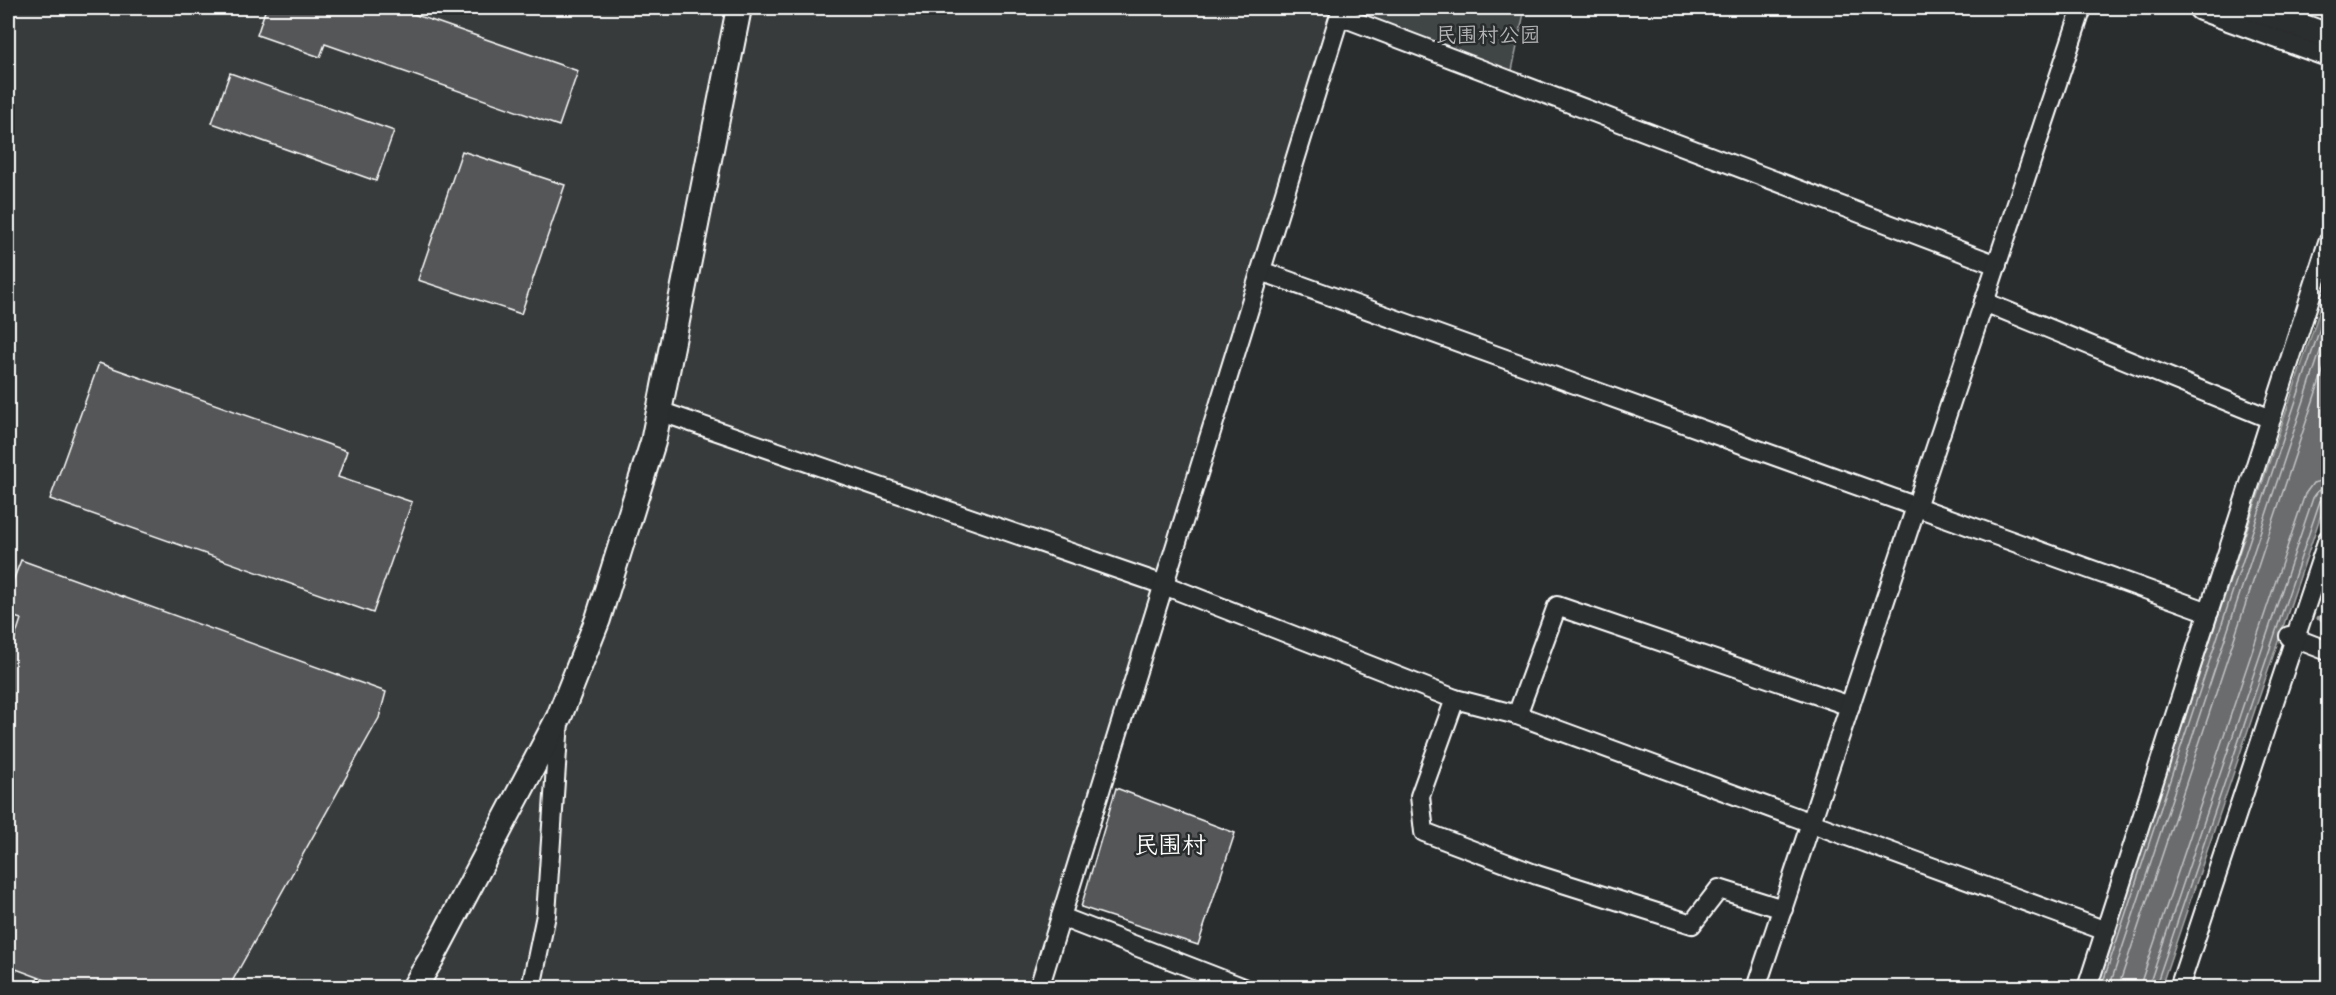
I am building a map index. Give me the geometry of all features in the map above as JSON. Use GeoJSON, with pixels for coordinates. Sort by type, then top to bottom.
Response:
{"type":"FeatureCollection","features":[{"type":"Feature","properties":{"kind":"main road"},"geometry":{"type":"LineString","coordinates":[[401,987],[457,896],[519,777],[547,716],[597,581],[618,512],[649,391],[722,8]]}},
{"type":"Feature","properties":{"kind":"main road"},"geometry":{"type":"LineString","coordinates":[[414,987],[433,956],[560,717],[598,619],[653,442],[739,8]]}},
{"type":"Feature","properties":{"kind":"main road"},"geometry":{"type":"LineString","coordinates":[[2201,8],[2328,54]]}},
{"type":"Feature","properties":{"kind":"main road"},"geometry":{"type":"LineString","coordinates":[[2253,8],[2328,36]]}},
{"type":"Feature","properties":{"kind":"street"},"geometry":{"type":"LineString","coordinates":[[1756,987],[2082,8]]}},
{"type":"Feature","properties":{"kind":"street"},"geometry":{"type":"LineString","coordinates":[[1039,987],[1341,12],[1997,265]]}},
{"type":"Feature","properties":{"kind":"street"},"geometry":{"type":"LineString","coordinates":[[2087,987],[2328,242]]}},
{"type":"Feature","properties":{"kind":"street"},"geometry":{"type":"LineString","coordinates":[[1261,271],[2209,612]]}},
{"type":"Feature","properties":{"kind":"street"},"geometry":{"type":"LineString","coordinates":[[1984,302],[2271,419]]}},
{"type":"Feature","properties":{"kind":"street"},"geometry":{"type":"LineString","coordinates":[[659,411],[1164,585],[1455,699],[1517,715],[2106,931]]}},
{"type":"Feature","properties":{"kind":"street"},"geometry":{"type":"LineString","coordinates":[[2179,987],[2293,636],[2321,589],[2328,540]]}},
{"type":"Feature","properties":{"kind":"street"},"geometry":{"type":"LineString","coordinates":[[1517,715],[1557,606],[1850,706]]}},
{"type":"Feature","properties":{"kind":"street"},"geometry":{"type":"LineString","coordinates":[[2293,636],[2328,651]]}},
{"type":"Feature","properties":{"kind":"street"},"geometry":{"type":"LineString","coordinates":[[1455,699],[1420,796],[1424,832],[1537,875],[1692,924],[1719,889],[1783,909]]}},
{"type":"Feature","properties":{"kind":"street"},"geometry":{"type":"LineString","coordinates":[[531,987],[546,915],[560,717]]}},
{"type":"Feature","properties":{"kind":"street"},"geometry":{"type":"LineString","coordinates":[[1061,917],[1244,987]]}},
{"type":"Feature","properties":{"kind":"shaded area"},"geometry":{"type":"Polygon","coordinates":[[[8,8],[1333,8],[1035,987],[8,987],[8,8]]]}},
{"type":"Feature","properties":{"kind":"green space","name":"民围村公园"},"geometry":{"type":"Polygon","coordinates":[[[1359,8],[1525,8],[1510,80],[1355,21],[1359,8]]]}},
{"type":"Feature","properties":{"kind":"water"},"geometry":{"type":"Polygon","coordinates":[[[2328,285],[2328,494],[2161,987],[2095,988],[2328,285]]]}},
{"type":"Feature","properties":{"kind":"building"},"geometry":{"type":"Polygon","coordinates":[[[266,8],[396,8],[578,71],[559,126],[325,44],[320,57],[257,35],[266,8]]]}},
{"type":"Feature","properties":{"kind":"building"},"geometry":{"type":"Polygon","coordinates":[[[230,73],[394,131],[376,181],[212,123],[230,73]]]}},
{"type":"Feature","properties":{"kind":"building"},"geometry":{"type":"Polygon","coordinates":[[[462,151],[565,185],[521,314],[418,280],[462,151]]]}},
{"type":"Feature","properties":{"kind":"building"},"geometry":{"type":"Polygon","coordinates":[[[99,363],[347,451],[338,477],[412,502],[373,613],[50,499],[99,363]]]}},
{"type":"Feature","properties":{"kind":"building"},"geometry":{"type":"Polygon","coordinates":[[[21,560],[386,692],[379,718],[229,987],[64,987],[8,966],[8,659],[21,619],[8,615],[8,594],[21,560]]]}},
{"type":"Feature","properties":{"kind":"building"},"geometry":{"type":"Polygon","coordinates":[[[1116,788],[1235,833],[1198,945],[1081,907],[1116,788]]]}},
{"type":"Feature","properties":{"kind":"waterway"},"geometry":{"type":"LineString","coordinates":[[2319,618],[2328,621]]}},
{"type":"Feature","properties":{"kind":"district","name":"民围村"},"geometry":{"type":"Point","coordinates":[1170,848]}}]}
